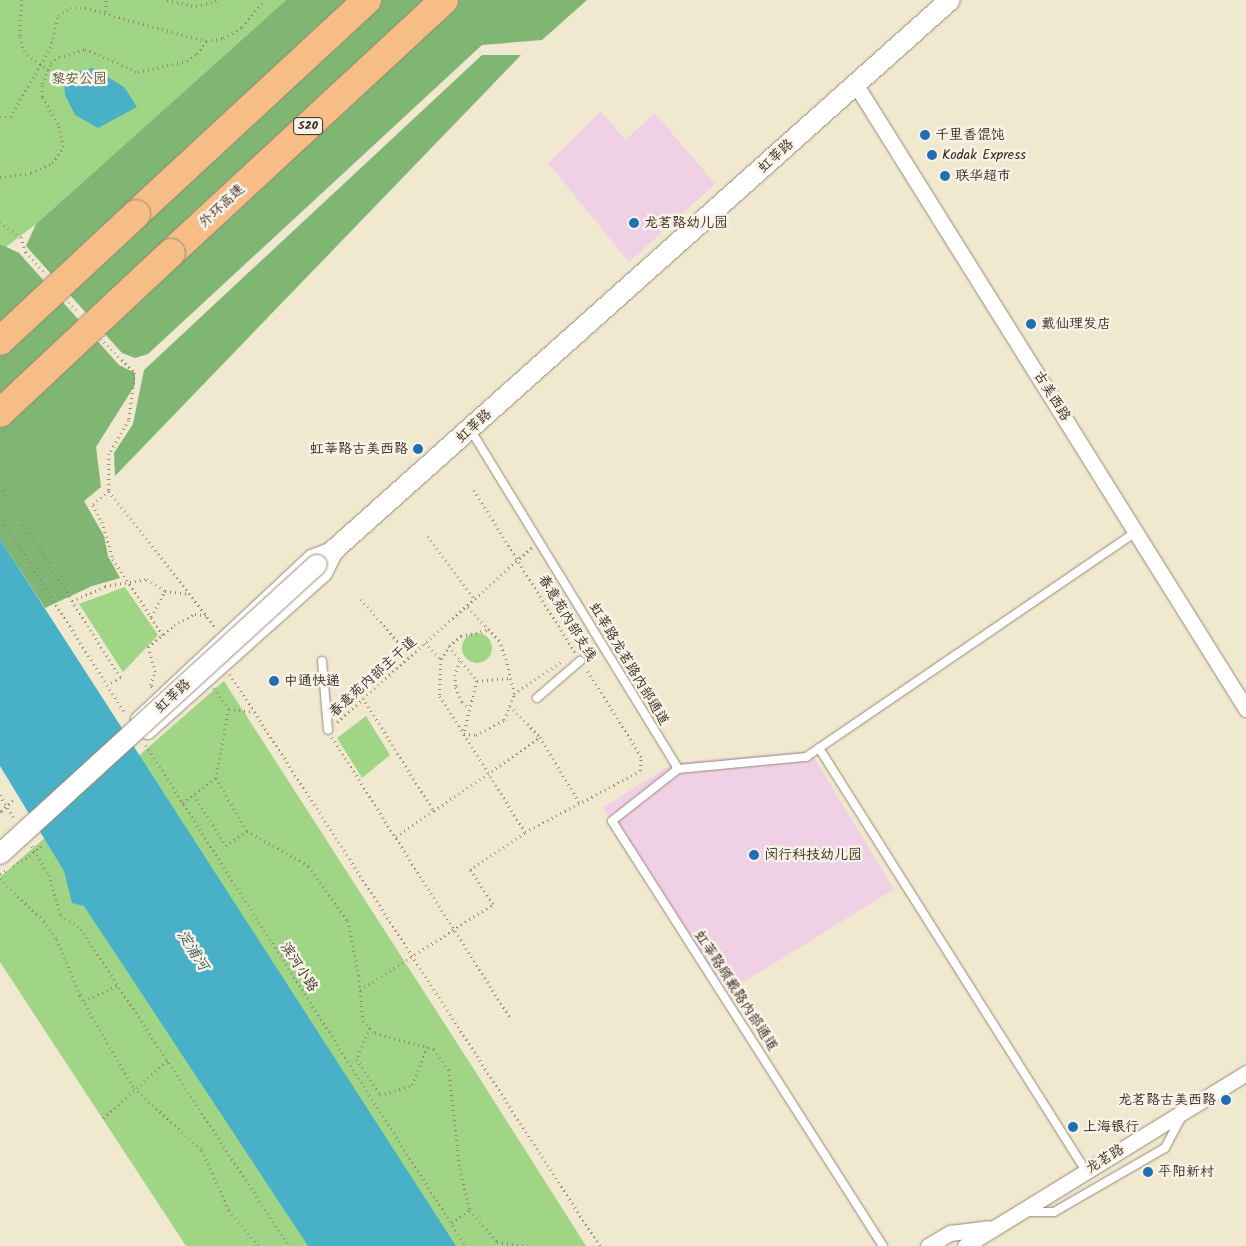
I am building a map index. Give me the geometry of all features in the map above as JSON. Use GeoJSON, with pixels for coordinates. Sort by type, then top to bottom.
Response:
{"type":"FeatureCollection","features":[{"type":"Feature","properties":{"kind":"highway"},"geometry":{"type":"LineString","coordinates":[[0,341],[367,0]]}},
{"type":"Feature","properties":{"kind":"highway","name":"外环高速"},"geometry":{"type":"LineString","coordinates":[[0,412],[444,0]]}},
{"type":"Feature","properties":{"kind":"street","name":"虹莘路"},"geometry":{"type":"LineString","coordinates":[[0,854],[317,565],[950,0]]}},
{"type":"Feature","properties":{"kind":"street","name":"古美西路"},"geometry":{"type":"LineString","coordinates":[[856,85],[1246,709]]}},
{"type":"Feature","properties":{"kind":"street"},"geometry":{"type":"LineString","coordinates":[[338,547],[324,573],[156,726],[147,731],[138,719],[223,637],[311,557],[338,547]]}},
{"type":"Feature","properties":{"kind":"street","name":"龙茗路"},"geometry":{"type":"LineString","coordinates":[[965,1246],[1246,1073]]}},
{"type":"Feature","properties":{"kind":"street"},"geometry":{"type":"LineString","coordinates":[[928,1246],[950,1234],[995,1227]]}},
{"type":"Feature","properties":{"kind":"street"},"geometry":{"type":"LineString","coordinates":[[985,1246],[995,1227]]}},
{"type":"Feature","properties":{"kind":"lane","name":"虹莘路龙茗路内部通道"},"geometry":{"type":"LineString","coordinates":[[470,429],[678,769]]}},
{"type":"Feature","properties":{"kind":"lane"},"geometry":{"type":"LineString","coordinates":[[670,764],[678,769],[806,757],[1136,532]]}},
{"type":"Feature","properties":{"kind":"lane"},"geometry":{"type":"LineString","coordinates":[[322,661],[328,730]]}},
{"type":"Feature","properties":{"kind":"lane"},"geometry":{"type":"LineString","coordinates":[[537,698],[580,661]]}},
{"type":"Feature","properties":{"kind":"lane"},"geometry":{"type":"LineString","coordinates":[[820,748],[1086,1171]]}},
{"type":"Feature","properties":{"kind":"lane","name":"虹莘路顾戴路内部通道"},"geometry":{"type":"LineString","coordinates":[[678,769],[612,821],[883,1246]]}},
{"type":"Feature","properties":{"kind":"lane"},"geometry":{"type":"LineString","coordinates":[[1021,1212],[1054,1212],[1165,1148],[1185,1110]]}},
{"type":"Feature","properties":{"kind":"path"},"geometry":{"type":"LineString","coordinates":[[22,0],[22,44],[24,51],[41,67],[48,70]]}},
{"type":"Feature","properties":{"kind":"path"},"geometry":{"type":"LineString","coordinates":[[105,12],[106,0]]}},
{"type":"Feature","properties":{"kind":"path"},"geometry":{"type":"LineString","coordinates":[[167,0],[196,6],[220,0]]}},
{"type":"Feature","properties":{"kind":"path"},"geometry":{"type":"LineString","coordinates":[[0,117],[10,117],[41,67],[50,48],[58,15],[70,8],[86,8],[105,12],[206,41],[223,38],[242,27],[265,0]]}},
{"type":"Feature","properties":{"kind":"path"},"geometry":{"type":"LineString","coordinates":[[0,176],[31,173],[52,164],[63,147],[58,124],[42,97],[42,84],[48,70],[59,57],[85,49],[138,72],[187,61],[197,54],[206,41]]}},
{"type":"Feature","properties":{"kind":"path"},"geometry":{"type":"LineString","coordinates":[[0,222],[21,237],[26,252],[46,275]]}},
{"type":"Feature","properties":{"kind":"path"},"geometry":{"type":"LineString","coordinates":[[65,297],[85,320]]}},
{"type":"Feature","properties":{"kind":"path"},"geometry":{"type":"LineString","coordinates":[[98,335],[135,373],[129,420],[109,454],[109,491],[223,637]]}},
{"type":"Feature","properties":{"kind":"path"},"geometry":{"type":"LineString","coordinates":[[0,486],[121,678],[108,685]]}},
{"type":"Feature","properties":{"kind":"path","name":"春意苑内部支线"},"geometry":{"type":"LineString","coordinates":[[474,490],[519,558],[580,661],[641,757],[640,771],[579,802]]}},
{"type":"Feature","properties":{"kind":"path"},"geometry":{"type":"LineString","coordinates":[[109,491],[93,505],[102,522],[113,560],[163,635]]}},
{"type":"Feature","properties":{"kind":"path"},"geometry":{"type":"LineString","coordinates":[[0,516],[126,714]]}},
{"type":"Feature","properties":{"kind":"path"},"geometry":{"type":"LineString","coordinates":[[428,536],[475,598]]}},
{"type":"Feature","properties":{"kind":"path","name":"春意苑内部主干道"},"geometry":{"type":"LineString","coordinates":[[511,1019],[452,929],[328,730],[539,541]]}},
{"type":"Feature","properties":{"kind":"path"},"geometry":{"type":"LineString","coordinates":[[72,601],[127,580],[147,579],[165,591],[190,594]]}},
{"type":"Feature","properties":{"kind":"path"},"geometry":{"type":"LineString","coordinates":[[151,617],[165,591]]}},
{"type":"Feature","properties":{"kind":"path"},"geometry":{"type":"LineString","coordinates":[[361,599],[410,656]]}},
{"type":"Feature","properties":{"kind":"path"},"geometry":{"type":"LineString","coordinates":[[464,734],[476,735],[491,730],[504,720],[514,694],[499,641],[466,606]]}},
{"type":"Feature","properties":{"kind":"path"},"geometry":{"type":"LineString","coordinates":[[150,685],[156,672],[148,647],[174,625],[195,614],[207,616]]}},
{"type":"Feature","properties":{"kind":"path"},"geometry":{"type":"LineString","coordinates":[[488,630],[461,636],[449,646],[440,659],[440,696],[525,832]]}},
{"type":"Feature","properties":{"kind":"path"},"geometry":{"type":"LineString","coordinates":[[425,643],[440,659]]}},
{"type":"Feature","properties":{"kind":"path"},"geometry":{"type":"LineString","coordinates":[[449,646],[477,681]]}},
{"type":"Feature","properties":{"kind":"path"},"geometry":{"type":"LineString","coordinates":[[514,694],[575,652]]}},
{"type":"Feature","properties":{"kind":"path"},"geometry":{"type":"LineString","coordinates":[[460,661],[455,675],[456,687],[462,702],[470,708]]}},
{"type":"Feature","properties":{"kind":"path"},"geometry":{"type":"LineString","coordinates":[[223,664],[600,1246]]}},
{"type":"Feature","properties":{"kind":"path"},"geometry":{"type":"LineString","coordinates":[[477,681],[511,678]]}},
{"type":"Feature","properties":{"kind":"path"},"geometry":{"type":"LineString","coordinates":[[208,679],[228,709],[216,778],[248,831],[309,866],[348,921],[360,990],[363,1021],[375,1033],[434,1049],[449,1070],[460,1169],[470,1210],[497,1242],[527,1246]]}},
{"type":"Feature","properties":{"kind":"path"},"geometry":{"type":"LineString","coordinates":[[464,734],[477,681]]}},
{"type":"Feature","properties":{"kind":"path"},"geometry":{"type":"LineString","coordinates":[[363,698],[434,811]]}},
{"type":"Feature","properties":{"kind":"path"},"geometry":{"type":"LineString","coordinates":[[360,990],[493,904],[470,870],[525,832],[579,802],[540,737],[510,706]]}},
{"type":"Feature","properties":{"kind":"path"},"geometry":{"type":"LineString","coordinates":[[228,709],[254,712]]}},
{"type":"Feature","properties":{"kind":"path"},"geometry":{"type":"LineString","coordinates":[[395,838],[540,737]]}},
{"type":"Feature","properties":{"kind":"path","name":"滨河小路"},"geometry":{"type":"LineString","coordinates":[[141,738],[466,1246]]}},
{"type":"Feature","properties":{"kind":"path"},"geometry":{"type":"LineString","coordinates":[[183,803],[216,778]]}},
{"type":"Feature","properties":{"kind":"path"},"geometry":{"type":"LineString","coordinates":[[0,795],[16,822]]}},
{"type":"Feature","properties":{"kind":"path"},"geometry":{"type":"LineString","coordinates":[[194,795],[226,846],[248,831]]}},
{"type":"Feature","properties":{"kind":"path"},"geometry":{"type":"LineString","coordinates":[[0,811],[14,800]]}},
{"type":"Feature","properties":{"kind":"path"},"geometry":{"type":"LineString","coordinates":[[29,842],[49,875],[62,915],[81,929],[289,1246]]}},
{"type":"Feature","properties":{"kind":"path"},"geometry":{"type":"LineString","coordinates":[[29,856],[41,846]]}},
{"type":"Feature","properties":{"kind":"path"},"geometry":{"type":"LineString","coordinates":[[0,878],[53,933],[84,1001],[134,1088],[202,1150],[229,1210],[258,1246]]}},
{"type":"Feature","properties":{"kind":"path"},"geometry":{"type":"LineString","coordinates":[[84,1001],[118,985]]}},
{"type":"Feature","properties":{"kind":"path"},"geometry":{"type":"LineString","coordinates":[[370,1028],[357,1059],[380,1095],[412,1085],[427,1047]]}},
{"type":"Feature","properties":{"kind":"path"},"geometry":{"type":"LineString","coordinates":[[102,1118],[167,1061]]}},
{"type":"Feature","properties":{"kind":"path"},"geometry":{"type":"LineString","coordinates":[[452,1223],[470,1210]]}},
{"type":"Feature","properties":{"kind":"shaded area","name":"龙茗路幼儿园"},"geometry":{"type":"Polygon","coordinates":[[[601,111],[625,140],[655,113],[715,184],[629,262],[548,163],[601,111]]]}},
{"type":"Feature","properties":{"kind":"shaded area","name":"闵行科技幼儿园"},"geometry":{"type":"Polygon","coordinates":[[[810,751],[894,889],[726,993],[603,808],[673,763],[810,751]]]}},
{"type":"Feature","properties":{"kind":"green space","name":"黎安公园"},"geometry":{"type":"Polygon","coordinates":[[[0,0],[286,0],[36,224],[6,247],[0,244],[0,0]]]}},
{"type":"Feature","properties":{"kind":"green space"},"geometry":{"type":"Polygon","coordinates":[[[286,0],[587,0],[542,40],[482,45],[148,354],[135,358],[122,353],[26,246],[36,224],[286,0]]]}},
{"type":"Feature","properties":{"kind":"green space"},"geometry":{"type":"Polygon","coordinates":[[[482,55],[521,55],[115,476],[114,453],[133,424],[144,370],[482,55]]]}},
{"type":"Feature","properties":{"kind":"green space"},"geometry":{"type":"Polygon","coordinates":[[[0,244],[19,253],[119,365],[135,373],[135,385],[96,447],[101,487],[84,501],[104,536],[108,556],[120,578],[92,586],[45,608],[0,539],[0,244]]]}},
{"type":"Feature","properties":{"kind":"green space"},"geometry":{"type":"Polygon","coordinates":[[[125,587],[158,635],[123,672],[79,604],[125,587]]]}},
{"type":"Feature","properties":{"kind":"green space"},"geometry":{"type":"Polygon","coordinates":[[[477,633],[488,637],[492,648],[488,659],[477,663],[466,659],[462,648],[466,637],[477,633]]]}},
{"type":"Feature","properties":{"kind":"green space"},"geometry":{"type":"Polygon","coordinates":[[[224,681],[586,1246],[186,1246],[0,962],[0,877],[224,681]]]}},
{"type":"Feature","properties":{"kind":"green space"},"geometry":{"type":"Polygon","coordinates":[[[366,716],[390,755],[362,778],[337,738],[366,716]]]}},
{"type":"Feature","properties":{"kind":"water"},"geometry":{"type":"Polygon","coordinates":[[[93,68],[124,87],[137,107],[98,128],[75,115],[65,95],[64,81],[74,72],[93,68]]]}},
{"type":"Feature","properties":{"kind":"water","name":"淀浦河"},"geometry":{"type":"Polygon","coordinates":[[[0,539],[456,1246],[308,1246],[84,906],[72,903],[64,871],[0,766],[0,539]]]}},
{"type":"Feature","properties":{"kind":"place","name":"千里香馄饨"},"geometry":{"type":"Point","coordinates":[925,135]}},
{"type":"Feature","properties":{"kind":"place","name":"Kodak Express"},"geometry":{"type":"Point","coordinates":[932,155]}},
{"type":"Feature","properties":{"kind":"place","name":"联华超市"},"geometry":{"type":"Point","coordinates":[945,176]}},
{"type":"Feature","properties":{"kind":"place","name":"龙茗路幼儿园"},"geometry":{"type":"Point","coordinates":[634,223]}},
{"type":"Feature","properties":{"kind":"place","name":"戴仙理发店"},"geometry":{"type":"Point","coordinates":[1031,324]}},
{"type":"Feature","properties":{"kind":"place","name":"虹莘路古美西路"},"geometry":{"type":"Point","coordinates":[418,449]}},
{"type":"Feature","properties":{"kind":"place","name":"中通快递"},"geometry":{"type":"Point","coordinates":[274,681]}},
{"type":"Feature","properties":{"kind":"place","name":"闵行科技幼儿园"},"geometry":{"type":"Point","coordinates":[754,855]}},
{"type":"Feature","properties":{"kind":"place","name":"龙茗路古美西路"},"geometry":{"type":"Point","coordinates":[1226,1100]}},
{"type":"Feature","properties":{"kind":"place","name":"上海银行"},"geometry":{"type":"Point","coordinates":[1073,1127]}},
{"type":"Feature","properties":{"kind":"place","name":"平阳新村"},"geometry":{"type":"Point","coordinates":[1148,1172]}}]}
